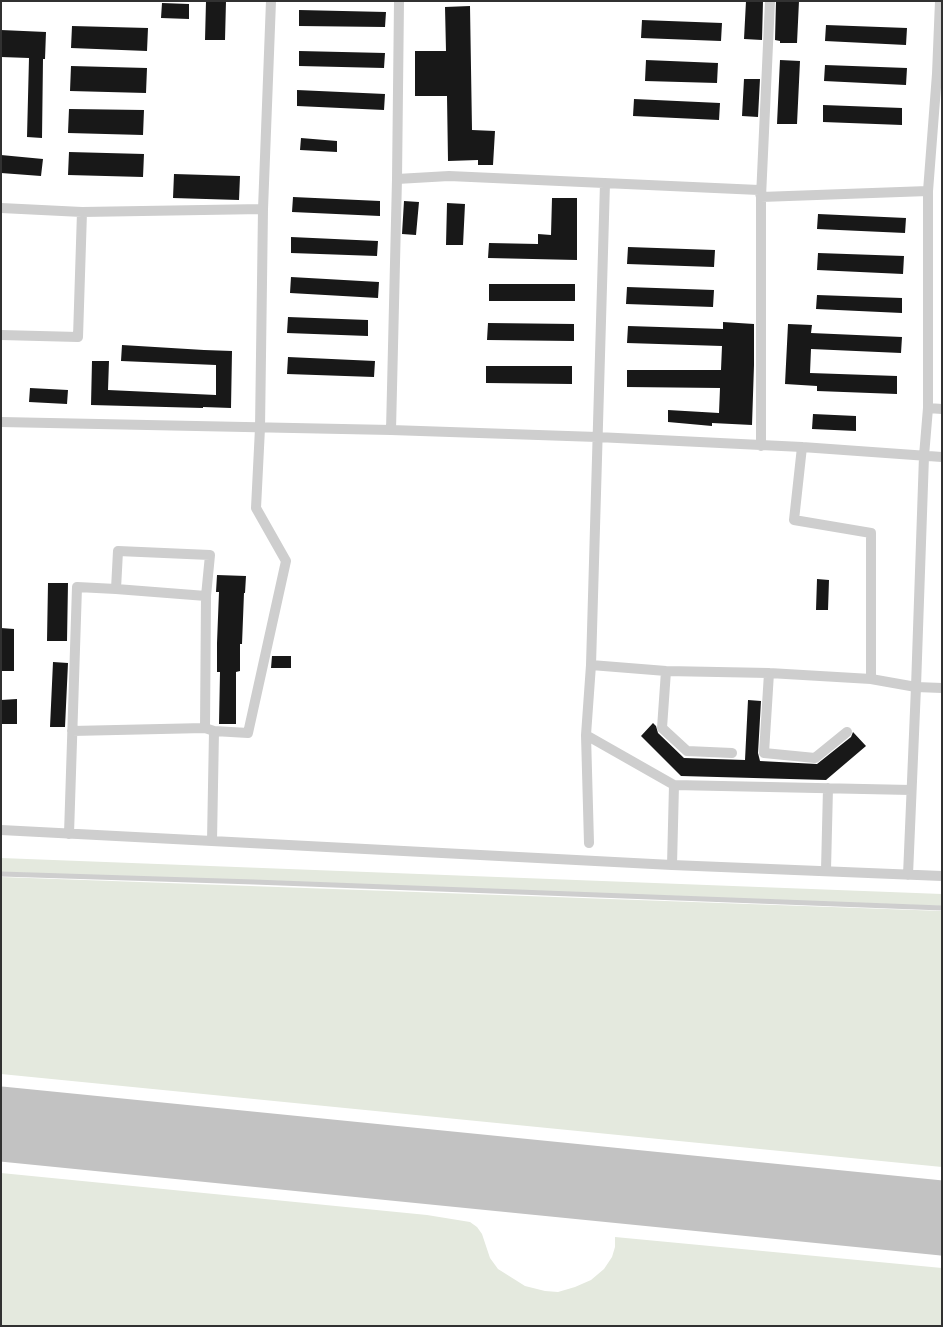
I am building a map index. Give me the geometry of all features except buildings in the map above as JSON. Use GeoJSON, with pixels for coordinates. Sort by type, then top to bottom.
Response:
{"type":"FeatureCollection","features":[{"type":"Feature","properties":{"kind":"street"},"geometry":{"type":"LineString","coordinates":[[72,731],[209,730],[248,733],[286,561],[256,508],[260,428],[263,209],[270,1]]}},
{"type":"Feature","properties":{"kind":"street"},"geometry":{"type":"LineString","coordinates":[[391,430],[397,179],[399,1]]}},
{"type":"Feature","properties":{"kind":"street"},"geometry":{"type":"LineString","coordinates":[[761,446],[761,196],[770,1]]}},
{"type":"Feature","properties":{"kind":"street"},"geometry":{"type":"LineString","coordinates":[[908,874],[924,456],[928,408],[928,191],[940,74],[940,1]]}},
{"type":"Feature","properties":{"kind":"street"},"geometry":{"type":"LineString","coordinates":[[397,179],[449,176],[759,190],[761,196]]}},
{"type":"Feature","properties":{"kind":"street"},"geometry":{"type":"LineString","coordinates":[[589,842],[586,735],[591,665],[605,183]]}},
{"type":"Feature","properties":{"kind":"street"},"geometry":{"type":"LineString","coordinates":[[761,196],[928,191]]}},
{"type":"Feature","properties":{"kind":"street"},"geometry":{"type":"LineString","coordinates":[[1,208],[82,212],[263,209]]}},
{"type":"Feature","properties":{"kind":"street"},"geometry":{"type":"LineString","coordinates":[[1,335],[78,337],[82,212]]}},
{"type":"Feature","properties":{"kind":"street"},"geometry":{"type":"LineString","coordinates":[[928,408],[942,409]]}},
{"type":"Feature","properties":{"kind":"street"},"geometry":{"type":"LineString","coordinates":[[1,422],[391,430],[597,437],[802,447],[942,457]]}},
{"type":"Feature","properties":{"kind":"street"},"geometry":{"type":"LineString","coordinates":[[802,447],[794,520],[871,533],[871,679]]}},
{"type":"Feature","properties":{"kind":"street"},"geometry":{"type":"LineString","coordinates":[[116,589],[118,551],[210,555],[206,596],[212,841]]}},
{"type":"Feature","properties":{"kind":"street"},"geometry":{"type":"LineString","coordinates":[[69,834],[77,587],[206,596]]}},
{"type":"Feature","properties":{"kind":"street"},"geometry":{"type":"LineString","coordinates":[[591,665],[666,671],[871,679],[916,687],[942,688]]}},
{"type":"Feature","properties":{"kind":"street"},"geometry":{"type":"LineString","coordinates":[[666,671],[662,728],[687,751],[732,753]]}},
{"type":"Feature","properties":{"kind":"street"},"geometry":{"type":"LineString","coordinates":[[769,674],[764,753],[815,758],[847,732]]}},
{"type":"Feature","properties":{"kind":"street"},"geometry":{"type":"LineString","coordinates":[[586,735],[674,785],[911,790]]}},
{"type":"Feature","properties":{"kind":"street"},"geometry":{"type":"LineString","coordinates":[[672,865],[674,785]]}},
{"type":"Feature","properties":{"kind":"street"},"geometry":{"type":"LineString","coordinates":[[826,870],[828,788]]}},
{"type":"Feature","properties":{"kind":"street"},"geometry":{"type":"LineString","coordinates":[[1,830],[672,865],[826,870],[942,876]]}},
{"type":"Feature","properties":{"kind":"lane"},"geometry":{"type":"LineString","coordinates":[[1,874],[942,908]]}},
{"type":"Feature","properties":{"kind":"shaded area"},"geometry":{"type":"Polygon","coordinates":[[[1,858],[942,894],[942,906],[1,872],[1,858]]]}},
{"type":"Feature","properties":{"kind":"shaded area"},"geometry":{"type":"Polygon","coordinates":[[[1,877],[942,911],[942,1167],[1,1074],[1,877]]]}},
{"type":"Feature","properties":{"kind":"shaded area"},"geometry":{"type":"Polygon","coordinates":[[[1,1173],[427,1215],[470,1222],[477,1227],[482,1234],[490,1258],[498,1269],[525,1286],[545,1291],[558,1292],[591,1280],[604,1269],[612,1257],[615,1247],[615,1237],[942,1268],[942,1326],[1,1326],[1,1173]]]}},
{"type":"Feature","properties":{"kind":"runway"},"geometry":{"type":"LineString","coordinates":[[1,1124],[942,1218]]}}]}
